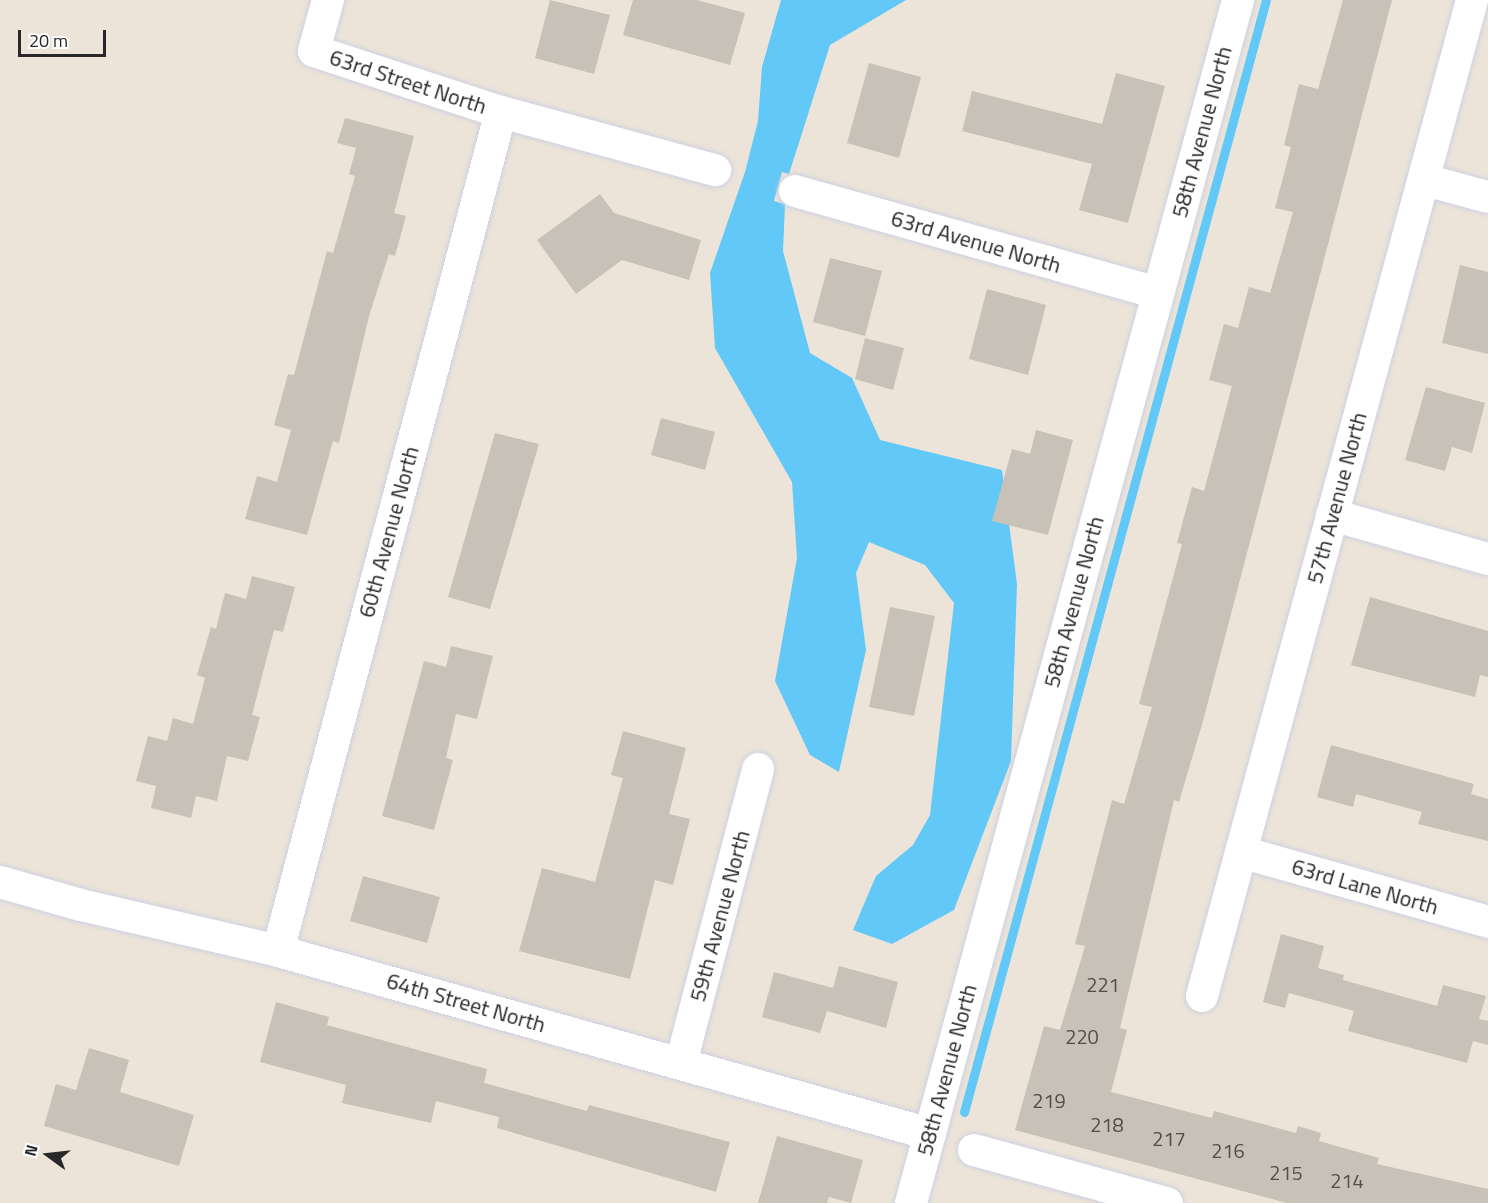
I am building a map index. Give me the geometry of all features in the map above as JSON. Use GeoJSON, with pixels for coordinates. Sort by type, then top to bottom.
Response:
{"type":"FeatureCollection","features":[{"type":"Feature","properties":{"kind":"street","name":"63rd Street North"},"geometry":{"type":"LineString","coordinates":[[328,0],[315,51],[501,112],[716,170]]}},
{"type":"Feature","properties":{"kind":"street","name":"58th Avenue North"},"geometry":{"type":"LineString","coordinates":[[911,1203],[1238,0]]}},
{"type":"Feature","properties":{"kind":"street","name":"57th Avenue North"},"geometry":{"type":"LineString","coordinates":[[1203,996],[1473,0]]}},
{"type":"Feature","properties":{"kind":"street","name":"60th Avenue North"},"geometry":{"type":"LineString","coordinates":[[278,951],[501,112]]}},
{"type":"Feature","properties":{"kind":"street"},"geometry":{"type":"LineString","coordinates":[[1425,180],[1488,197]]}},
{"type":"Feature","properties":{"kind":"street","name":"63rd Avenue North"},"geometry":{"type":"LineString","coordinates":[[795,191],[1158,293]]}},
{"type":"Feature","properties":{"kind":"street"},"geometry":{"type":"LineString","coordinates":[[1332,515],[1488,559]]}},
{"type":"Feature","properties":{"kind":"street","name":"59th Avenue North"},"geometry":{"type":"LineString","coordinates":[[681,1063],[758,769]]}},
{"type":"Feature","properties":{"kind":"street","name":"63rd Lane North"},"geometry":{"type":"LineString","coordinates":[[1241,852],[1488,922]]}},
{"type":"Feature","properties":{"kind":"street","name":"64th Street North"},"geometry":{"type":"LineString","coordinates":[[0,882],[81,905],[278,951],[930,1134]]}},
{"type":"Feature","properties":{"kind":"street"},"geometry":{"type":"LineString","coordinates":[[974,1150],[1086,1192],[1167,1203]]}},
{"type":"Feature","properties":{"kind":"water"},"geometry":{"type":"Polygon","coordinates":[[[781,0],[906,0],[830,45],[789,174],[782,172],[774,201],[785,204],[783,251],[810,353],[852,378],[880,440],[1002,470],[1017,584],[1011,761],[954,910],[892,944],[853,930],[876,876],[913,845],[930,815],[954,603],[925,565],[869,542],[856,573],[866,650],[839,772],[810,755],[775,681],[797,558],[792,482],[715,348],[710,273],[745,172],[758,121],[762,67],[781,0]]]}},
{"type":"Feature","properties":{"kind":"building"},"geometry":{"type":"Polygon","coordinates":[[[550,0],[610,15],[594,74],[535,58],[550,0]]]}},
{"type":"Feature","properties":{"kind":"building"},"geometry":{"type":"Polygon","coordinates":[[[633,0],[697,0],[745,13],[730,65],[623,35],[633,0]]]}},
{"type":"Feature","properties":{"kind":"building"},"geometry":{"type":"Polygon","coordinates":[[[1343,0],[1392,0],[1203,721],[1179,802],[1174,800],[1120,1028],[1127,1030],[1111,1092],[1212,1118],[1214,1111],[1296,1133],[1298,1126],[1321,1133],[1319,1141],[1379,1158],[1377,1164],[1488,1189],[1488,1203],[1287,1203],[1015,1130],[1044,1026],[1060,1030],[1085,946],[1075,944],[1112,800],[1124,804],[1152,707],[1139,704],[1182,544],[1177,543],[1192,487],[1204,491],[1232,386],[1209,380],[1224,324],[1238,328],[1249,287],[1270,293],[1293,212],[1275,208],[1291,147],[1284,145],[1299,84],[1318,89],[1343,0]]]}},
{"type":"Feature","properties":{"kind":"building"},"geometry":{"type":"Polygon","coordinates":[[[869,63],[921,77],[899,158],[847,143],[869,63]]]}},
{"type":"Feature","properties":{"kind":"building"},"geometry":{"type":"Polygon","coordinates":[[[1116,73],[1165,86],[1128,223],[1079,210],[1092,164],[962,131],[972,91],[1102,124],[1116,73]]]}},
{"type":"Feature","properties":{"kind":"building"},"geometry":{"type":"Polygon","coordinates":[[[345,118],[414,136],[394,213],[406,216],[395,256],[389,254],[369,316],[339,443],[333,441],[307,535],[245,519],[257,476],[277,482],[291,430],[274,425],[288,374],[294,375],[327,251],[333,253],[355,176],[349,174],[356,148],[337,143],[345,118]]]}},
{"type":"Feature","properties":{"kind":"building"},"geometry":{"type":"Polygon","coordinates":[[[600,194],[614,213],[701,240],[689,280],[622,260],[576,294],[537,240],[600,194]]]}},
{"type":"Feature","properties":{"kind":"building"},"geometry":{"type":"Polygon","coordinates":[[[830,258],[882,271],[865,336],[813,322],[830,258]]]}},
{"type":"Feature","properties":{"kind":"building"},"geometry":{"type":"Polygon","coordinates":[[[1460,265],[1488,272],[1488,354],[1442,343],[1460,265]]]}},
{"type":"Feature","properties":{"kind":"building"},"geometry":{"type":"Polygon","coordinates":[[[987,289],[1046,305],[1028,375],[969,359],[987,289]]]}},
{"type":"Feature","properties":{"kind":"building"},"geometry":{"type":"Polygon","coordinates":[[[865,338],[904,348],[893,390],[855,379],[865,338]]]}},
{"type":"Feature","properties":{"kind":"building"},"geometry":{"type":"Polygon","coordinates":[[[1426,387],[1485,403],[1472,453],[1452,447],[1445,471],[1405,460],[1426,387]]]}},
{"type":"Feature","properties":{"kind":"building"},"geometry":{"type":"Polygon","coordinates":[[[661,418],[715,432],[705,470],[651,455],[661,418]]]}},
{"type":"Feature","properties":{"kind":"building"},"geometry":{"type":"Polygon","coordinates":[[[1036,430],[1073,440],[1048,535],[992,521],[1012,449],[1030,454],[1036,430]]]}},
{"type":"Feature","properties":{"kind":"building"},"geometry":{"type":"Polygon","coordinates":[[[495,433],[539,444],[490,609],[448,597],[495,433]]]}},
{"type":"Feature","properties":{"kind":"building"},"geometry":{"type":"Polygon","coordinates":[[[252,576],[295,587],[283,632],[274,630],[252,715],[260,717],[248,761],[227,756],[217,801],[196,796],[191,818],[151,808],[156,786],[136,781],[148,736],[167,741],[173,718],[193,724],[205,678],[197,675],[211,627],[216,629],[225,593],[246,599],[252,576]]]}},
{"type":"Feature","properties":{"kind":"building"},"geometry":{"type":"Polygon","coordinates":[[[1370,597],[1488,631],[1488,677],[1480,675],[1475,697],[1351,665],[1370,597]]]}},
{"type":"Feature","properties":{"kind":"building"},"geometry":{"type":"Polygon","coordinates":[[[890,607],[935,616],[914,716],[869,707],[890,607]]]}},
{"type":"Feature","properties":{"kind":"building"},"geometry":{"type":"Polygon","coordinates":[[[451,646],[493,656],[477,719],[456,714],[446,758],[453,760],[434,830],[382,816],[424,661],[446,667],[451,646]]]}},
{"type":"Feature","properties":{"kind":"building"},"geometry":{"type":"Polygon","coordinates":[[[623,731],[686,748],[669,814],[690,819],[673,885],[655,880],[630,979],[519,951],[542,868],[595,882],[623,778],[611,775],[623,731]]]}},
{"type":"Feature","properties":{"kind":"building"},"geometry":{"type":"Polygon","coordinates":[[[1331,745],[1474,784],[1471,794],[1488,799],[1488,841],[1418,824],[1422,812],[1356,794],[1353,807],[1317,797],[1331,745]]]}},
{"type":"Feature","properties":{"kind":"building"},"geometry":{"type":"Polygon","coordinates":[[[363,876],[440,897],[427,943],[350,921],[363,876]]]}},
{"type":"Feature","properties":{"kind":"building"},"geometry":{"type":"Polygon","coordinates":[[[1281,934],[1324,946],[1318,968],[1344,975],[1343,980],[1437,1006],[1443,985],[1486,996],[1479,1019],[1488,1021],[1488,1045],[1473,1041],[1467,1063],[1348,1031],[1354,1011],[1289,993],[1285,1008],[1263,1002],[1281,934]]]}},
{"type":"Feature","properties":{"kind":"building"},"geometry":{"type":"Polygon","coordinates":[[[839,966],[898,982],[886,1028],[827,1011],[820,1033],[762,1017],[774,972],[833,988],[839,966]]]}},
{"type":"Feature","properties":{"kind":"building"},"geometry":{"type":"Polygon","coordinates":[[[276,1002],[329,1017],[327,1025],[487,1069],[484,1083],[587,1111],[589,1105],[730,1142],[716,1192],[497,1128],[499,1117],[436,1101],[431,1123],[342,1103],[346,1085],[260,1062],[276,1002]]]}},
{"type":"Feature","properties":{"kind":"building"},"geometry":{"type":"Polygon","coordinates":[[[89,1048],[129,1060],[120,1092],[194,1115],[179,1166],[44,1126],[56,1084],[76,1090],[89,1048]]]}},
{"type":"Feature","properties":{"kind":"building"},"geometry":{"type":"Polygon","coordinates":[[[777,1136],[863,1160],[851,1203],[829,1197],[827,1203],[758,1203],[777,1136]]]}},
{"type":"Feature","properties":{"kind":"waterway"},"geometry":{"type":"LineString","coordinates":[[964,1112],[1266,0]]}}]}
